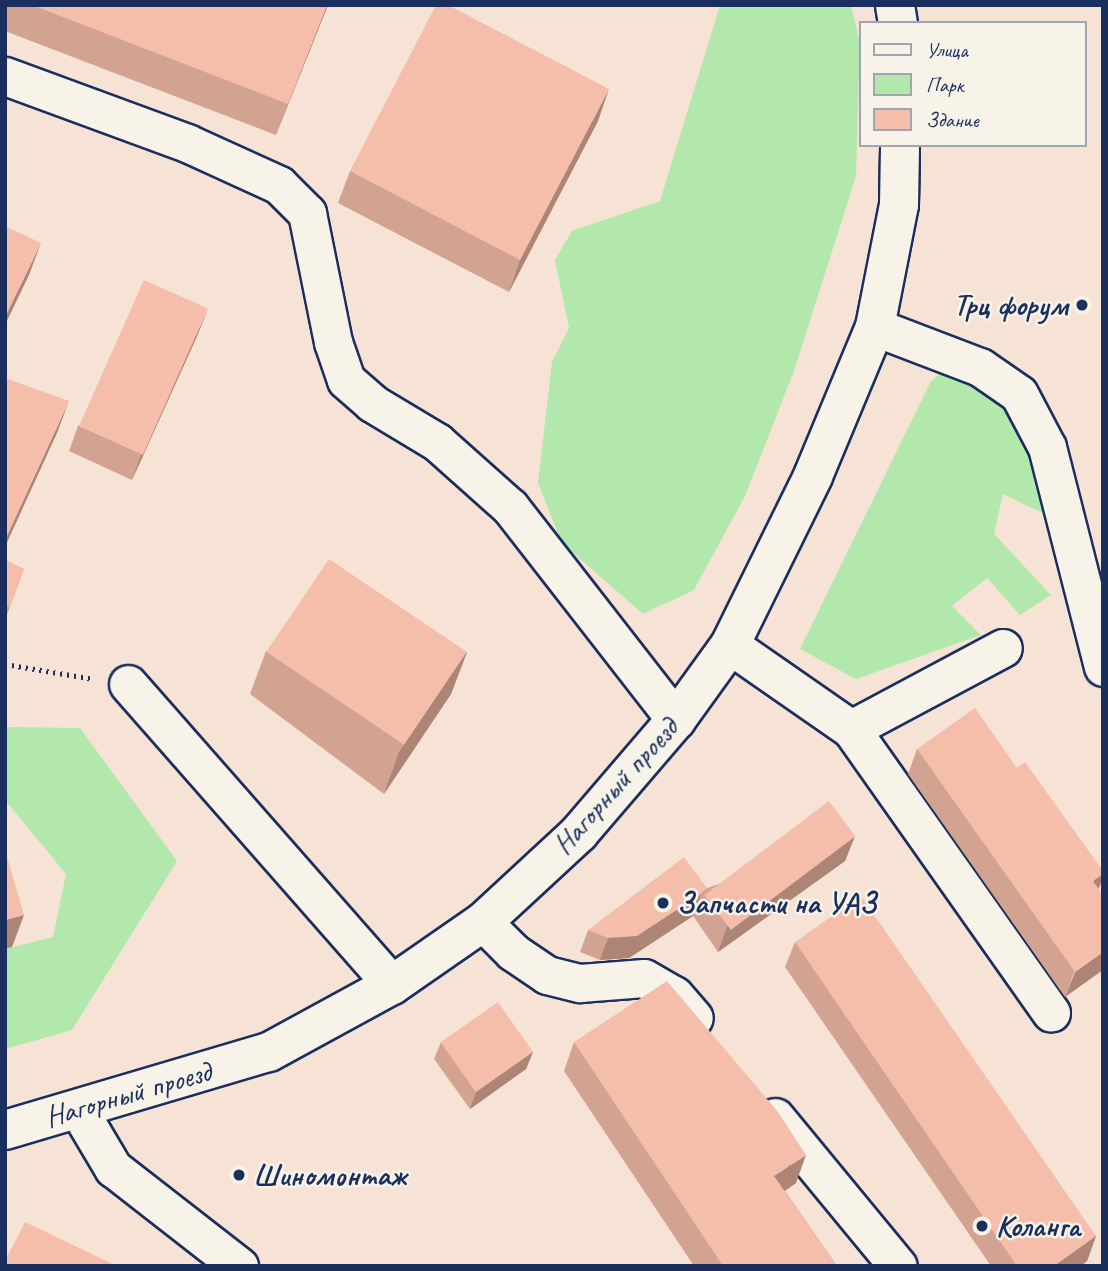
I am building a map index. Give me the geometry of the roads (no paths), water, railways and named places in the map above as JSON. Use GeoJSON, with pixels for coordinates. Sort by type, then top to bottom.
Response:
{"type":"FeatureCollection","features":[{"type":"Feature","properties":{"kind":"main road","name":"Нагорный проезд"},"geometry":{"type":"LineString","coordinates":[[5,1130],[268,1052],[392,985],[483,922],[579,833],[676,720],[730,645],[813,476],[875,327],[899,205],[900,147]]}},
{"type":"Feature","properties":{"kind":"lane"},"geometry":{"type":"LineString","coordinates":[[5,76],[187,142],[279,185],[307,213],[333,342],[346,380],[372,403],[437,442],[510,507],[676,720]]}},
{"type":"Feature","properties":{"kind":"lane"},"geometry":{"type":"LineString","coordinates":[[875,327],[980,367],[1019,394],[1047,447],[1099,648]]}},
{"type":"Feature","properties":{"kind":"lane"},"geometry":{"type":"LineString","coordinates":[[730,645],[850,729],[1051,1013]]}},
{"type":"Feature","properties":{"kind":"lane"},"geometry":{"type":"LineString","coordinates":[[850,729],[1003,648]]}},
{"type":"Feature","properties":{"kind":"lane"},"geometry":{"type":"LineString","coordinates":[[128,684],[392,985]]}},
{"type":"Feature","properties":{"kind":"lane"},"geometry":{"type":"LineString","coordinates":[[483,922],[513,952],[547,975],[580,983],[644,978],[674,995],[717,1047]]}},
{"type":"Feature","properties":{"kind":"lane"},"geometry":{"type":"LineString","coordinates":[[752,1089],[898,1266]]}},
{"type":"Feature","properties":{"kind":"lane"},"geometry":{"type":"LineString","coordinates":[[78,1109],[113,1168],[239,1266]]}},
{"type":"Feature","properties":{"kind":"place","name":"Трц форум"},"geometry":{"type":"Point","coordinates":[1082,305]}},
{"type":"Feature","properties":{"kind":"place","name":"Запчасти на УАЗ"},"geometry":{"type":"Point","coordinates":[663,903]}},
{"type":"Feature","properties":{"kind":"place","name":"Шиномонтаж"},"geometry":{"type":"Point","coordinates":[239,1175]}},
{"type":"Feature","properties":{"kind":"place","name":"Коланга"},"geometry":{"type":"Point","coordinates":[982,1226]}}]}
